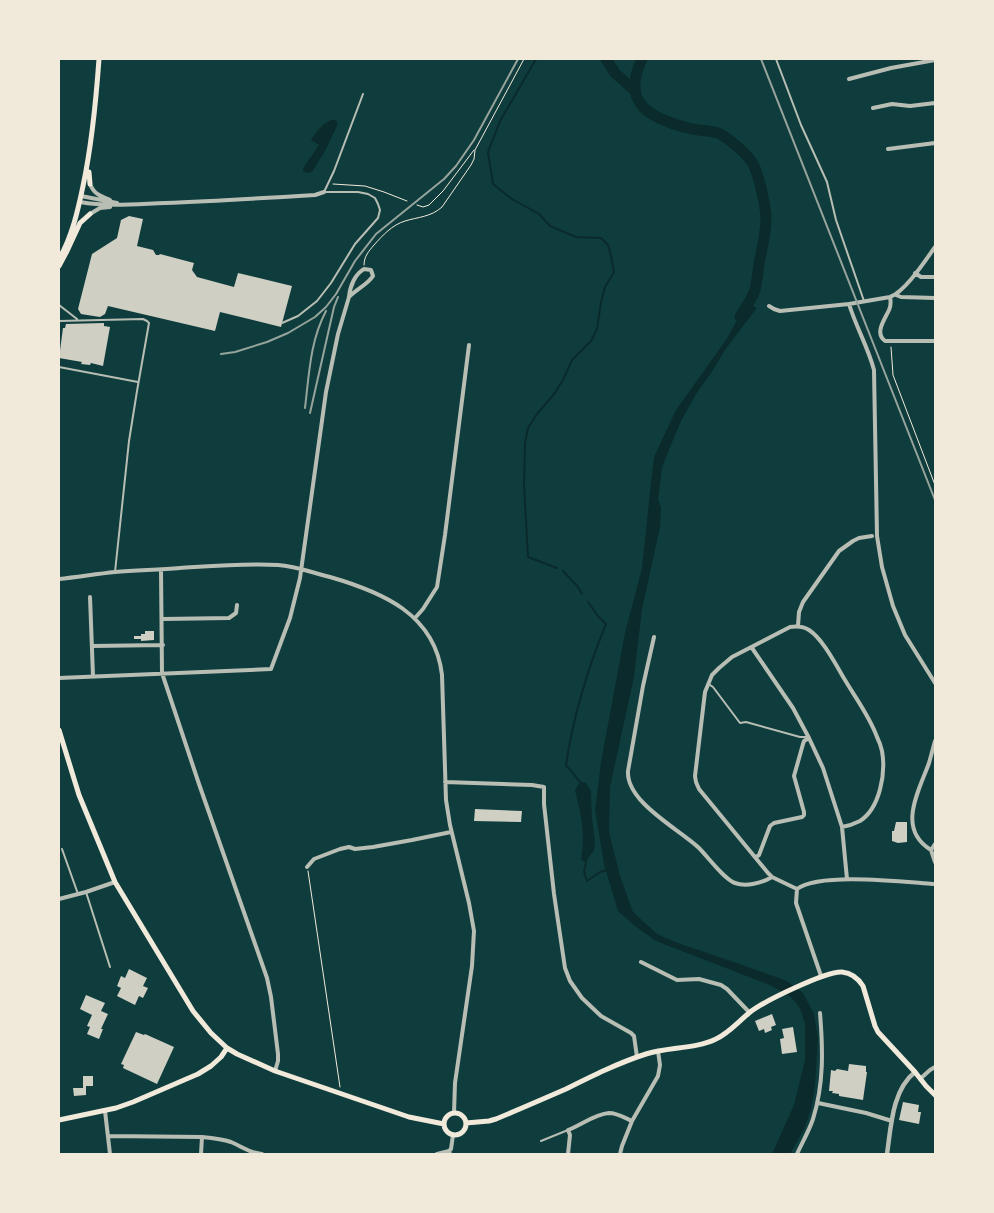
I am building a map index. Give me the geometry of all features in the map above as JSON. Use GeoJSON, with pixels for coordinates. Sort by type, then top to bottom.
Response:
{"type":"FeatureCollection","features":[{"type":"Feature","properties":{"kind":"main road"},"geometry":{"type":"LineString","coordinates":[[59,259],[77,215],[81,199],[89,158],[96,104],[99,59]]}},
{"type":"Feature","properties":{"kind":"main road"},"geometry":{"type":"LineString","coordinates":[[89,158],[88,176],[90,184]]}},
{"type":"Feature","properties":{"kind":"main road"},"geometry":{"type":"LineString","coordinates":[[59,266],[68,251],[80,223],[90,214]]}},
{"type":"Feature","properties":{"kind":"main road"},"geometry":{"type":"LineString","coordinates":[[59,730],[79,795],[115,882],[194,1014],[211,1033],[227,1048],[246,1059],[275,1071],[414,1118],[444,1124]]}},
{"type":"Feature","properties":{"kind":"main road"},"geometry":{"type":"LineString","coordinates":[[466,1123],[496,1119],[637,1057],[658,1051],[702,1044],[716,1039],[731,1029],[749,1012],[822,976],[836,972],[856,977],[863,986],[878,1032],[935,1095]]}},
{"type":"Feature","properties":{"kind":"main road"},"geometry":{"type":"LineString","coordinates":[[59,1120],[105,1111],[133,1102],[198,1074],[216,1062],[227,1048]]}},
{"type":"Feature","properties":{"kind":"main road"},"geometry":{"type":"LineString","coordinates":[[454,1113],[461,1115],[466,1123],[462,1132],[457,1135],[446,1130],[444,1124],[447,1117],[454,1113]]}},
{"type":"Feature","properties":{"kind":"street"},"geometry":{"type":"LineString","coordinates":[[849,79],[891,68],[935,60]]}},
{"type":"Feature","properties":{"kind":"street"},"geometry":{"type":"LineString","coordinates":[[873,108],[892,104],[910,106],[935,103]]}},
{"type":"Feature","properties":{"kind":"street"},"geometry":{"type":"LineString","coordinates":[[888,149],[935,143]]}},
{"type":"Feature","properties":{"kind":"street"},"geometry":{"type":"LineString","coordinates":[[90,184],[99,196],[122,205]]}},
{"type":"Feature","properties":{"kind":"street"},"geometry":{"type":"LineString","coordinates":[[81,199],[95,205],[122,205],[240,200],[315,195],[324,192]]}},
{"type":"Feature","properties":{"kind":"street"},"geometry":{"type":"LineString","coordinates":[[81,199],[117,203]]}},
{"type":"Feature","properties":{"kind":"street"},"geometry":{"type":"LineString","coordinates":[[90,214],[100,208],[122,205]]}},
{"type":"Feature","properties":{"kind":"street"},"geometry":{"type":"LineString","coordinates":[[769,306],[774,310],[780,311],[849,304],[896,295],[904,288],[935,247]]}},
{"type":"Feature","properties":{"kind":"street"},"geometry":{"type":"LineString","coordinates":[[59,678],[271,669],[290,618],[302,569],[326,392],[338,334],[354,280],[364,268],[371,270],[374,276],[372,279],[349,297]]}},
{"type":"Feature","properties":{"kind":"street"},"geometry":{"type":"LineString","coordinates":[[915,273],[921,277],[935,277]]}},
{"type":"Feature","properties":{"kind":"street"},"geometry":{"type":"LineString","coordinates":[[896,295],[902,297],[935,298]]}},
{"type":"Feature","properties":{"kind":"street"},"geometry":{"type":"LineString","coordinates":[[890,297],[891,304],[883,320],[881,338],[885,341],[935,341]]}},
{"type":"Feature","properties":{"kind":"street"},"geometry":{"type":"LineString","coordinates":[[849,304],[870,355],[874,370],[877,536],[882,567],[893,606],[905,636],[935,683]]}},
{"type":"Feature","properties":{"kind":"street"},"geometry":{"type":"LineString","coordinates":[[415,618],[437,587],[469,346]]}},
{"type":"Feature","properties":{"kind":"street"},"geometry":{"type":"LineString","coordinates":[[798,626],[799,612],[803,602],[839,551],[859,538],[872,536]]}},
{"type":"Feature","properties":{"kind":"street"},"geometry":{"type":"LineString","coordinates":[[59,579],[114,572],[240,565],[280,565],[344,581],[370,591],[392,601],[415,618],[436,649],[440,663],[445,782],[451,832],[474,931],[472,966],[454,1083],[454,1113]]}},
{"type":"Feature","properties":{"kind":"street"},"geometry":{"type":"LineString","coordinates":[[162,570],[162,674],[267,978],[278,1054],[275,1071]]}},
{"type":"Feature","properties":{"kind":"street"},"geometry":{"type":"LineString","coordinates":[[90,597],[93,676]]}},
{"type":"Feature","properties":{"kind":"street"},"geometry":{"type":"LineString","coordinates":[[163,619],[229,618],[236,613],[237,604]]}},
{"type":"Feature","properties":{"kind":"street"},"geometry":{"type":"LineString","coordinates":[[797,889],[772,877],[699,789],[695,776],[705,692],[712,675],[732,657],[790,627],[798,626],[810,631],[817,638],[872,726],[882,751],[881,782],[873,807],[861,820],[842,828]]}},
{"type":"Feature","properties":{"kind":"street"},"geometry":{"type":"LineString","coordinates":[[654,637],[628,771],[629,783],[655,814],[698,848],[731,882],[746,884],[765,881],[772,877]]}},
{"type":"Feature","properties":{"kind":"street"},"geometry":{"type":"LineString","coordinates":[[92,646],[163,645]]}},
{"type":"Feature","properties":{"kind":"street"},"geometry":{"type":"LineString","coordinates":[[752,648],[786,696],[823,768],[842,828],[847,879]]}},
{"type":"Feature","properties":{"kind":"street"},"geometry":{"type":"LineString","coordinates":[[756,857],[770,826],[774,823],[804,815],[794,776],[804,741],[809,738]]}},
{"type":"Feature","properties":{"kind":"street"},"geometry":{"type":"LineString","coordinates":[[935,741],[917,792],[912,819],[918,840],[931,850],[935,862]]}},
{"type":"Feature","properties":{"kind":"street"},"geometry":{"type":"LineString","coordinates":[[445,782],[544,787],[544,804],[554,894],[565,968],[570,981],[582,998],[601,1016],[634,1036],[637,1057]]}},
{"type":"Feature","properties":{"kind":"street"},"geometry":{"type":"LineString","coordinates":[[307,868],[314,859],[340,849],[373,847],[451,832]]}},
{"type":"Feature","properties":{"kind":"street"},"geometry":{"type":"LineString","coordinates":[[931,850],[935,844]]}},
{"type":"Feature","properties":{"kind":"street"},"geometry":{"type":"LineString","coordinates":[[797,889],[806,883],[847,879],[935,884]]}},
{"type":"Feature","properties":{"kind":"street"},"geometry":{"type":"LineString","coordinates":[[59,899],[115,882]]}},
{"type":"Feature","properties":{"kind":"street"},"geometry":{"type":"LineString","coordinates":[[797,889],[796,904],[822,976]]}},
{"type":"Feature","properties":{"kind":"street"},"geometry":{"type":"LineString","coordinates":[[641,962],[677,980],[699,979],[721,985],[749,1012]]}},
{"type":"Feature","properties":{"kind":"street"},"geometry":{"type":"LineString","coordinates":[[796,1154],[814,1118],[818,1103],[823,1060],[820,1013]]}},
{"type":"Feature","properties":{"kind":"street"},"geometry":{"type":"LineString","coordinates":[[620,1154],[632,1121],[658,1076],[660,1065],[658,1051]]}},
{"type":"Feature","properties":{"kind":"street"},"geometry":{"type":"LineString","coordinates":[[920,1079],[935,1067]]}},
{"type":"Feature","properties":{"kind":"street"},"geometry":{"type":"LineString","coordinates":[[887,1154],[896,1099],[907,1079],[914,1072]]}},
{"type":"Feature","properties":{"kind":"street"},"geometry":{"type":"LineString","coordinates":[[818,1103],[866,1113],[892,1121]]}},
{"type":"Feature","properties":{"kind":"street"},"geometry":{"type":"LineString","coordinates":[[105,1111],[110,1154]]}},
{"type":"Feature","properties":{"kind":"street"},"geometry":{"type":"LineString","coordinates":[[568,1154],[570,1136],[568,1130],[596,1117],[610,1113],[632,1121]]}},
{"type":"Feature","properties":{"kind":"street"},"geometry":{"type":"LineString","coordinates":[[437,1154],[450,1153],[454,1135]]}},
{"type":"Feature","properties":{"kind":"street"},"geometry":{"type":"LineString","coordinates":[[108,1136],[223,1140],[250,1152],[262,1154]]}},
{"type":"Feature","properties":{"kind":"street"},"geometry":{"type":"LineString","coordinates":[[201,1154],[202,1138]]}},
{"type":"Feature","properties":{"kind":"lane"},"geometry":{"type":"LineString","coordinates":[[776,59],[801,125],[827,182],[840,234],[864,301]]}},
{"type":"Feature","properties":{"kind":"lane"},"geometry":{"type":"LineString","coordinates":[[282,323],[298,316],[317,301],[331,283],[355,244],[378,218],[380,210],[378,204],[375,198],[368,194],[358,192],[324,192],[363,94]]}},
{"type":"Feature","properties":{"kind":"lane"},"geometry":{"type":"LineString","coordinates":[[59,305],[79,320]]}},
{"type":"Feature","properties":{"kind":"lane"},"geometry":{"type":"LineString","coordinates":[[59,321],[143,320],[149,323],[129,441],[114,572]]}},
{"type":"Feature","properties":{"kind":"lane"},"geometry":{"type":"LineString","coordinates":[[59,367],[138,382]]}},
{"type":"Feature","properties":{"kind":"lane"},"geometry":{"type":"LineString","coordinates":[[707,684],[712,687],[740,723],[746,722],[809,738]]}},
{"type":"Feature","properties":{"kind":"lane"},"geometry":{"type":"LineString","coordinates":[[62,850],[78,894]]}},
{"type":"Feature","properties":{"kind":"lane"},"geometry":{"type":"LineString","coordinates":[[86,892],[110,967]]}},
{"type":"Feature","properties":{"kind":"lane"},"geometry":{"type":"LineString","coordinates":[[541,1141],[568,1130]]}},
{"type":"Feature","properties":{"kind":"path"},"geometry":{"type":"LineString","coordinates":[[417,205],[423,207],[429,205],[443,191],[475,150],[524,59]]}},
{"type":"Feature","properties":{"kind":"path"},"geometry":{"type":"LineString","coordinates":[[364,268],[364,260],[367,253],[392,227],[404,221],[430,215],[442,207],[471,165],[475,150]]}},
{"type":"Feature","properties":{"kind":"path"},"geometry":{"type":"LineString","coordinates":[[329,183],[365,186],[407,201]]}},
{"type":"Feature","properties":{"kind":"path"},"geometry":{"type":"LineString","coordinates":[[891,341],[892,375],[935,485]]}},
{"type":"Feature","properties":{"kind":"path"},"geometry":{"type":"LineString","coordinates":[[307,868],[337,1061],[339,1094]]}},
{"type":"Feature","properties":{"kind":"water"},"geometry":{"type":"Polygon","coordinates":[[[336,120],[338,124],[325,151],[312,172],[307,173],[303,171],[303,168],[319,145],[311,140],[325,123],[336,120]]]}},
{"type":"Feature","properties":{"kind":"water"},"geometry":{"type":"Polygon","coordinates":[[[746,304],[757,308],[727,347],[698,391],[682,419],[662,468],[658,500],[661,507],[660,527],[642,609],[634,677],[610,787],[609,832],[620,876],[633,912],[657,934],[787,981],[803,993],[814,1014],[818,1038],[815,1086],[811,1109],[804,1129],[790,1154],[772,1154],[794,1105],[805,1060],[805,1024],[800,1008],[791,997],[770,985],[656,941],[618,911],[604,864],[595,810],[601,762],[625,633],[642,568],[654,457],[676,410],[726,340],[746,304]]]}},
{"type":"Feature","properties":{"kind":"water"},"geometry":{"type":"Polygon","coordinates":[[[585,782],[591,791],[595,841],[594,851],[586,862],[581,860],[582,825],[575,791],[579,783],[585,782]]]}},
{"type":"Feature","properties":{"kind":"building"},"geometry":{"type":"Polygon","coordinates":[[[129,216],[143,219],[137,246],[153,250],[156,255],[160,254],[194,263],[192,270],[197,277],[234,287],[238,273],[292,286],[281,327],[220,312],[215,331],[108,306],[105,314],[100,317],[81,314],[78,309],[92,254],[117,238],[121,220],[129,216]]]}},
{"type":"Feature","properties":{"kind":"building"},"geometry":{"type":"Polygon","coordinates":[[[104,323],[104,326],[110,327],[103,366],[91,363],[90,365],[81,364],[82,362],[59,358],[63,328],[65,328],[66,324],[104,323]]]}},
{"type":"Feature","properties":{"kind":"building"},"geometry":{"type":"Polygon","coordinates":[[[145,631],[154,631],[154,640],[141,641],[141,639],[134,639],[134,636],[145,634],[145,631]]]}},
{"type":"Feature","properties":{"kind":"building"},"geometry":{"type":"Polygon","coordinates":[[[475,809],[522,811],[521,822],[474,821],[475,809]]]}},
{"type":"Feature","properties":{"kind":"building"},"geometry":{"type":"Polygon","coordinates":[[[896,822],[907,822],[907,842],[898,843],[892,841],[892,831],[894,831],[896,822]]]}},
{"type":"Feature","properties":{"kind":"building"},"geometry":{"type":"Polygon","coordinates":[[[129,969],[147,978],[143,986],[148,988],[143,998],[139,996],[135,1005],[117,996],[121,988],[117,986],[121,976],[125,978],[129,969]]]}},
{"type":"Feature","properties":{"kind":"building"},"geometry":{"type":"Polygon","coordinates":[[[86,995],[105,1003],[101,1011],[108,1014],[101,1029],[103,1029],[99,1039],[87,1034],[90,1027],[87,1026],[92,1015],[80,1009],[86,995]]]}},
{"type":"Feature","properties":{"kind":"building"},"geometry":{"type":"Polygon","coordinates":[[[772,1014],[776,1025],[771,1027],[772,1030],[765,1033],[764,1029],[759,1031],[755,1021],[772,1014]]]}},
{"type":"Feature","properties":{"kind":"building"},"geometry":{"type":"Polygon","coordinates":[[[793,1027],[797,1052],[782,1054],[780,1039],[784,1038],[782,1029],[793,1027]]]}},
{"type":"Feature","properties":{"kind":"building"},"geometry":{"type":"Polygon","coordinates":[[[136,1032],[174,1047],[157,1084],[123,1068],[124,1065],[121,1064],[136,1032]]]}},
{"type":"Feature","properties":{"kind":"building"},"geometry":{"type":"Polygon","coordinates":[[[849,1064],[866,1066],[867,1072],[863,1100],[839,1096],[839,1094],[832,1093],[833,1091],[829,1091],[831,1070],[848,1071],[849,1064]]]}},
{"type":"Feature","properties":{"kind":"building"},"geometry":{"type":"Polygon","coordinates":[[[83,1076],[93,1076],[93,1086],[86,1086],[86,1095],[74,1096],[73,1088],[83,1088],[83,1076]]]}},
{"type":"Feature","properties":{"kind":"building"},"geometry":{"type":"Polygon","coordinates":[[[903,1102],[919,1105],[918,1112],[921,1112],[919,1124],[899,1120],[903,1102]]]}},
{"type":"Feature","properties":{"kind":"waterway"},"geometry":{"type":"LineString","coordinates":[[536,59],[500,121],[488,152],[493,184],[512,199],[539,214],[550,226],[576,237],[601,238],[608,245],[614,272],[605,287],[597,329],[591,341],[572,360],[554,394],[537,414],[528,428],[525,443],[524,485],[528,557],[557,568]]}},
{"type":"Feature","properties":{"kind":"waterway"},"geometry":{"type":"LineString","coordinates":[[606,59],[615,73],[634,90]]}},
{"type":"Feature","properties":{"kind":"waterway"},"geometry":{"type":"LineString","coordinates":[[642,59],[636,74],[635,87],[637,98],[642,106],[661,119],[674,124],[723,135],[744,152],[756,171],[765,207],[764,241],[755,290],[740,317]]}},
{"type":"Feature","properties":{"kind":"waterway"},"geometry":{"type":"LineString","coordinates":[[563,571],[582,594]]}},
{"type":"Feature","properties":{"kind":"waterway"},"geometry":{"type":"LineString","coordinates":[[581,783],[566,765],[582,693],[606,624],[588,602]]}},
{"type":"Feature","properties":{"kind":"waterway"},"geometry":{"type":"LineString","coordinates":[[586,862],[584,872],[587,881],[600,872],[607,870]]}},
{"type":"Feature","properties":{"kind":"railway"},"geometry":{"type":"LineString","coordinates":[[221,354],[235,352],[267,342],[288,333],[315,317],[326,307],[336,294],[355,261],[376,234],[444,179],[456,166],[474,140],[518,59]]}},
{"type":"Feature","properties":{"kind":"railway"},"geometry":{"type":"LineString","coordinates":[[761,59],[935,500]]}},
{"type":"Feature","properties":{"kind":"railway"},"geometry":{"type":"LineString","coordinates":[[310,413],[334,307],[338,297]]}},
{"type":"Feature","properties":{"kind":"railway"},"geometry":{"type":"LineString","coordinates":[[305,408],[313,346],[326,311]]}}]}
